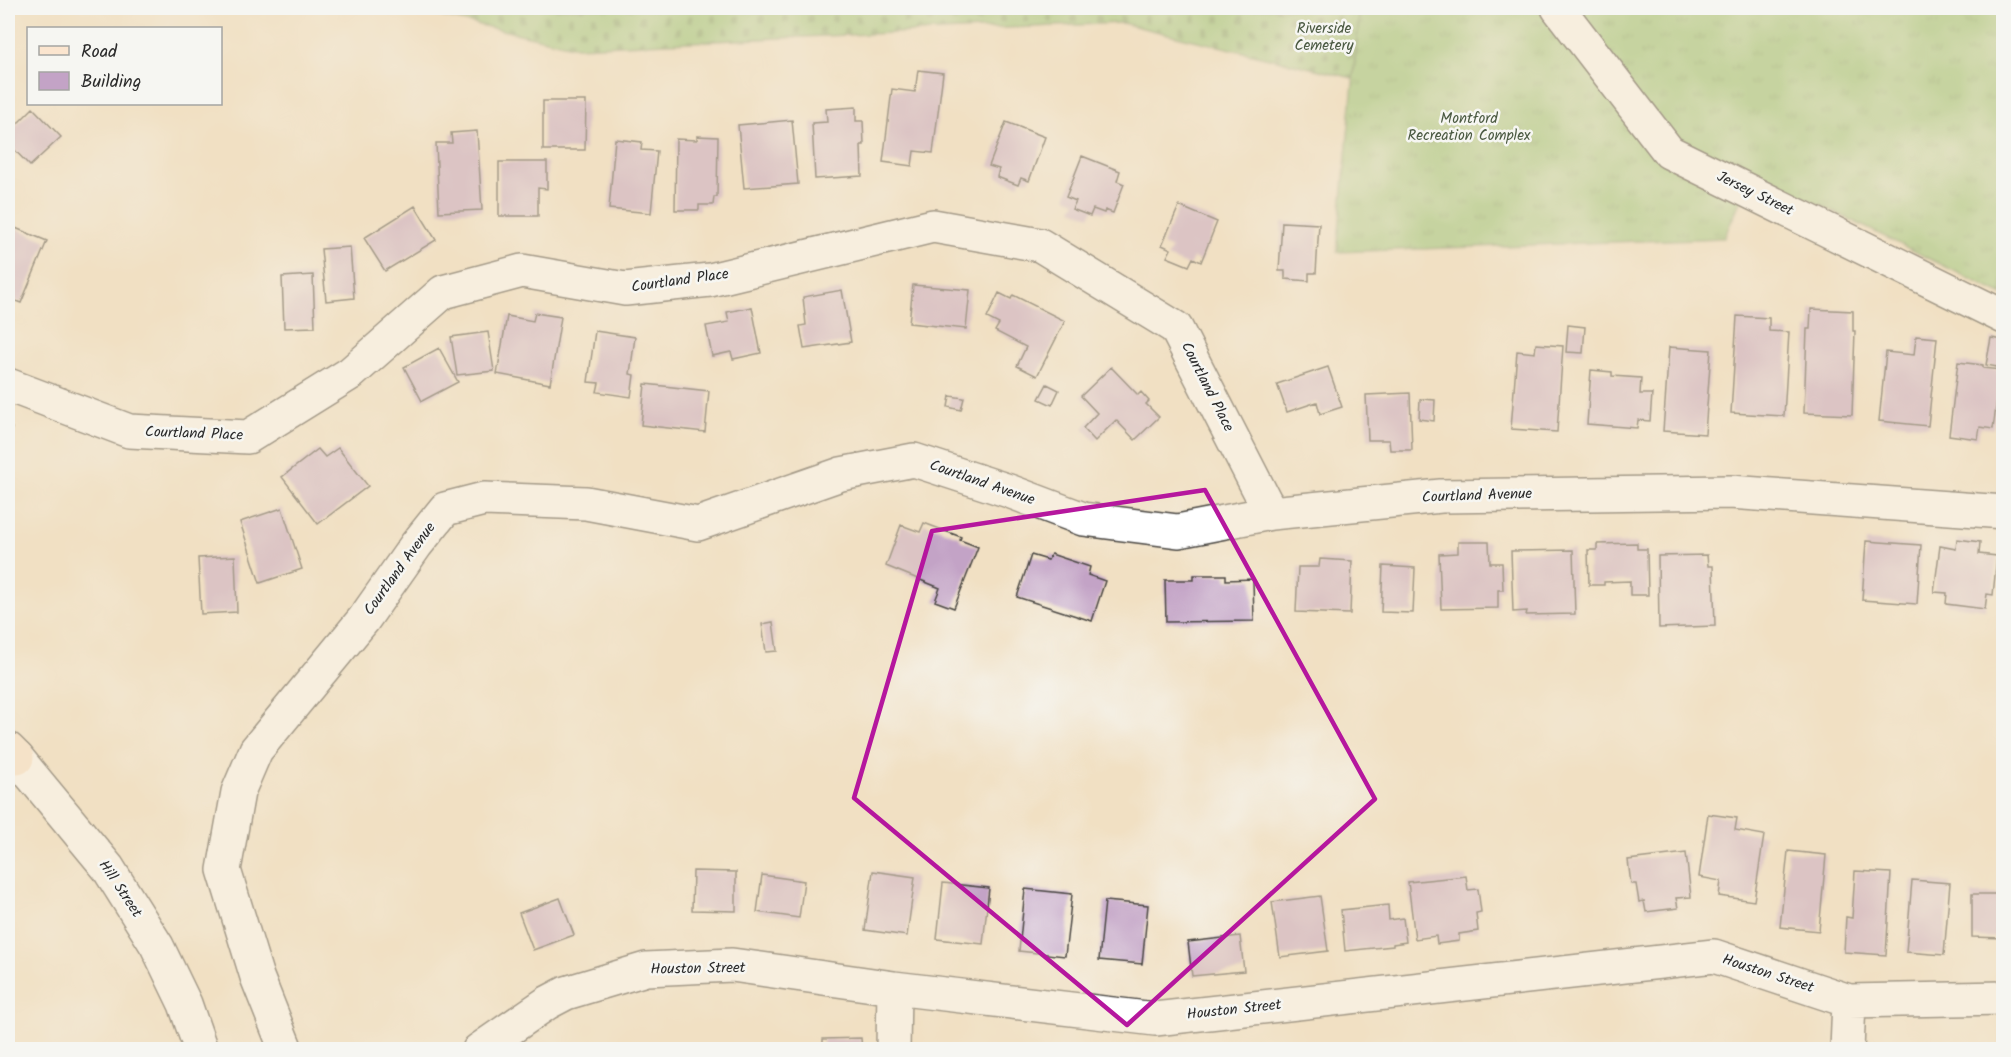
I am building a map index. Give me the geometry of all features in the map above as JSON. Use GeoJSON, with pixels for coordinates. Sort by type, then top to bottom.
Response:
{"type":"FeatureCollection","features":[{"type":"Feature","properties":{"kind":"street","name":"Jersey Street"},"geometry":{"type":"LineString","coordinates":[[1558,8],[1669,152],[2004,317]]}},
{"type":"Feature","properties":{"kind":"street","name":"Courtland Place"},"geometry":{"type":"LineString","coordinates":[[8,385],[129,431],[248,437],[351,374],[443,292],[522,271],[625,289],[710,280],[933,226],[1040,245],[1176,328],[1271,513]]}},
{"type":"Feature","properties":{"kind":"street","name":"Courtland Avenue"},"geometry":{"type":"LineString","coordinates":[[286,1050],[257,976],[224,870],[238,792],[256,750],[364,619],[416,545],[445,509],[484,499],[586,503],[698,525],[841,474],[914,460],[1010,491],[1083,519],[1178,531],[1271,513],[1441,496],[1730,492],[2004,512]]}},
{"type":"Feature","properties":{"kind":"street","name":"Hill Street"},"geometry":{"type":"LineString","coordinates":[[12,753],[108,868],[157,946],[185,1004],[201,1050]]}},
{"type":"Feature","properties":{"kind":"street","name":"Houston Street"},"geometry":{"type":"LineString","coordinates":[[478,1050],[547,1003],[566,993],[646,969],[732,965],[894,988],[1155,1019],[1714,957],[1849,1001],[2004,998]]}},
{"type":"Feature","properties":{"kind":"street"},"geometry":{"type":"LineString","coordinates":[[893,1050],[894,988]]}},
{"type":"Feature","properties":{"kind":"street"},"geometry":{"type":"LineString","coordinates":[[1847,1050],[1849,1001]]}},
{"type":"Feature","properties":{"kind":"highlighted area"},"geometry":{"type":"Polygon","coordinates":[[[1205,490],[1375,799],[1127,1025],[854,798],[932,531],[1205,490]]]}},
{"type":"Feature","properties":{"kind":"green space","name":"Riverside Cemetery"},"geometry":{"type":"Polygon","coordinates":[[[405,8],[1360,8],[1353,78],[1122,23],[577,47],[405,8]]]}},
{"type":"Feature","properties":{"kind":"green space","name":"Montford Recreation Complex"},"geometry":{"type":"Polygon","coordinates":[[[1360,8],[2003,8],[2003,295],[1753,172],[1724,238],[1337,252],[1360,8]]]}},
{"type":"Feature","properties":{"kind":"building"},"geometry":{"type":"Polygon","coordinates":[[[918,70],[943,73],[933,153],[914,151],[912,166],[883,162],[892,89],[915,92],[918,70]]]}},
{"type":"Feature","properties":{"kind":"building"},"geometry":{"type":"Polygon","coordinates":[[[543,101],[586,101],[585,150],[543,150],[543,101]]]}},
{"type":"Feature","properties":{"kind":"building"},"geometry":{"type":"Polygon","coordinates":[[[856,107],[856,121],[863,121],[862,176],[815,179],[812,123],[827,122],[826,109],[856,107]]]}},
{"type":"Feature","properties":{"kind":"building"},"geometry":{"type":"Polygon","coordinates":[[[33,108],[61,137],[30,166],[8,143],[8,133],[33,108]]]}},
{"type":"Feature","properties":{"kind":"building"},"geometry":{"type":"Polygon","coordinates":[[[792,120],[798,184],[744,188],[738,125],[792,120]]]}},
{"type":"Feature","properties":{"kind":"building"},"geometry":{"type":"Polygon","coordinates":[[[1006,122],[1045,137],[1029,181],[1021,178],[1018,185],[997,177],[999,169],[989,166],[1006,122]]]}},
{"type":"Feature","properties":{"kind":"building"},"geometry":{"type":"Polygon","coordinates":[[[477,131],[482,210],[439,212],[436,143],[452,143],[451,133],[477,131]]]}},
{"type":"Feature","properties":{"kind":"building"},"geometry":{"type":"Polygon","coordinates":[[[697,136],[718,137],[717,197],[714,197],[713,205],[699,205],[699,210],[675,210],[676,139],[697,140],[697,136]]]}},
{"type":"Feature","properties":{"kind":"building"},"geometry":{"type":"Polygon","coordinates":[[[615,139],[642,142],[641,150],[657,151],[651,213],[609,209],[615,139]]]}},
{"type":"Feature","properties":{"kind":"building"},"geometry":{"type":"Polygon","coordinates":[[[1082,156],[1120,171],[1117,181],[1124,184],[1113,213],[1093,209],[1090,216],[1072,209],[1076,201],[1066,197],[1082,156]]]}},
{"type":"Feature","properties":{"kind":"building"},"geometry":{"type":"Polygon","coordinates":[[[499,162],[547,162],[547,189],[538,188],[538,216],[499,216],[499,162]]]}},
{"type":"Feature","properties":{"kind":"building"},"geometry":{"type":"Polygon","coordinates":[[[415,206],[436,240],[385,271],[364,238],[415,206]]]}},
{"type":"Feature","properties":{"kind":"building"},"geometry":{"type":"Polygon","coordinates":[[[1179,206],[1217,222],[1201,262],[1193,258],[1189,266],[1167,257],[1171,249],[1162,245],[1179,206]]]}},
{"type":"Feature","properties":{"kind":"building"},"geometry":{"type":"Polygon","coordinates":[[[1282,222],[1319,224],[1316,273],[1309,273],[1309,281],[1285,279],[1285,271],[1279,271],[1282,222]]]}},
{"type":"Feature","properties":{"kind":"building"},"geometry":{"type":"Polygon","coordinates":[[[8,225],[47,241],[21,303],[8,298],[8,225]]]}},
{"type":"Feature","properties":{"kind":"building"},"geometry":{"type":"Polygon","coordinates":[[[350,247],[354,298],[326,301],[321,249],[350,247]]]}},
{"type":"Feature","properties":{"kind":"building"},"geometry":{"type":"Polygon","coordinates":[[[313,275],[315,327],[284,328],[282,277],[313,275]]]}},
{"type":"Feature","properties":{"kind":"building"},"geometry":{"type":"Polygon","coordinates":[[[913,285],[970,290],[966,329],[909,323],[913,285]]]}},
{"type":"Feature","properties":{"kind":"building"},"geometry":{"type":"Polygon","coordinates":[[[842,290],[851,342],[804,349],[800,326],[806,325],[803,297],[842,290]]]}},
{"type":"Feature","properties":{"kind":"building"},"geometry":{"type":"Polygon","coordinates":[[[999,293],[1011,299],[1013,295],[1065,321],[1037,376],[1017,366],[1026,347],[995,331],[999,324],[987,318],[999,293]]]}},
{"type":"Feature","properties":{"kind":"building"},"geometry":{"type":"Polygon","coordinates":[[[752,307],[761,353],[733,359],[731,352],[712,356],[706,326],[729,322],[727,312],[752,307]]]}},
{"type":"Feature","properties":{"kind":"building"},"geometry":{"type":"Polygon","coordinates":[[[1811,309],[1853,311],[1853,331],[1855,331],[1852,415],[1804,413],[1807,329],[1810,329],[1811,309]]]}},
{"type":"Feature","properties":{"kind":"building"},"geometry":{"type":"Polygon","coordinates":[[[535,313],[561,317],[550,384],[497,374],[507,316],[533,321],[535,313]]]}},
{"type":"Feature","properties":{"kind":"building"},"geometry":{"type":"Polygon","coordinates":[[[1737,316],[1769,318],[1769,331],[1789,332],[1784,416],[1731,413],[1737,316]]]}},
{"type":"Feature","properties":{"kind":"building"},"geometry":{"type":"Polygon","coordinates":[[[1568,325],[1585,327],[1583,353],[1566,352],[1568,325]]]}},
{"type":"Feature","properties":{"kind":"building"},"geometry":{"type":"Polygon","coordinates":[[[595,331],[635,337],[630,374],[634,375],[631,397],[597,392],[599,383],[588,382],[595,331]]]}},
{"type":"Feature","properties":{"kind":"building"},"geometry":{"type":"Polygon","coordinates":[[[488,332],[494,371],[457,375],[451,337],[488,332]]]}},
{"type":"Feature","properties":{"kind":"building"},"geometry":{"type":"Polygon","coordinates":[[[1916,336],[1937,338],[1928,426],[1879,421],[1886,352],[1914,355],[1916,336]]]}},
{"type":"Feature","properties":{"kind":"building"},"geometry":{"type":"Polygon","coordinates":[[[1991,338],[2004,340],[2003,368],[1986,365],[1991,338]]]}},
{"type":"Feature","properties":{"kind":"building"},"geometry":{"type":"Polygon","coordinates":[[[1536,344],[1563,346],[1557,432],[1511,429],[1517,351],[1535,353],[1536,344]]]}},
{"type":"Feature","properties":{"kind":"building"},"geometry":{"type":"Polygon","coordinates":[[[1669,347],[1711,350],[1705,434],[1663,431],[1669,347]]]}},
{"type":"Feature","properties":{"kind":"building"},"geometry":{"type":"Polygon","coordinates":[[[439,348],[458,382],[422,401],[404,367],[439,348]]]}},
{"type":"Feature","properties":{"kind":"building"},"geometry":{"type":"Polygon","coordinates":[[[1958,362],[2001,370],[1993,429],[1980,427],[1978,439],[1949,435],[1958,362]]]}},
{"type":"Feature","properties":{"kind":"building"},"geometry":{"type":"Polygon","coordinates":[[[1111,367],[1138,395],[1141,392],[1149,401],[1146,404],[1159,417],[1135,440],[1116,420],[1095,441],[1083,428],[1097,413],[1081,396],[1111,367]]]}},
{"type":"Feature","properties":{"kind":"building"},"geometry":{"type":"Polygon","coordinates":[[[1328,367],[1342,407],[1320,414],[1317,402],[1287,412],[1277,384],[1328,367]]]}},
{"type":"Feature","properties":{"kind":"building"},"geometry":{"type":"Polygon","coordinates":[[[1591,370],[1612,372],[1612,376],[1641,378],[1640,394],[1652,394],[1650,421],[1638,420],[1637,428],[1587,424],[1591,370]]]}},
{"type":"Feature","properties":{"kind":"building"},"geometry":{"type":"Polygon","coordinates":[[[645,384],[709,391],[705,432],[641,425],[645,384]]]}},
{"type":"Feature","properties":{"kind":"building"},"geometry":{"type":"Polygon","coordinates":[[[1047,384],[1059,390],[1052,405],[1039,399],[1047,384]]]}},
{"type":"Feature","properties":{"kind":"building"},"geometry":{"type":"Polygon","coordinates":[[[1410,393],[1412,450],[1390,450],[1389,440],[1368,440],[1366,395],[1410,393]]]}},
{"type":"Feature","properties":{"kind":"building"},"geometry":{"type":"Polygon","coordinates":[[[950,396],[964,398],[961,410],[948,407],[950,396]]]}},
{"type":"Feature","properties":{"kind":"building"},"geometry":{"type":"Polygon","coordinates":[[[1420,399],[1435,400],[1434,421],[1419,419],[1420,399]]]}},
{"type":"Feature","properties":{"kind":"building"},"geometry":{"type":"Polygon","coordinates":[[[8,425],[12,428],[8,439],[8,425]]]}},
{"type":"Feature","properties":{"kind":"building"},"geometry":{"type":"Polygon","coordinates":[[[338,448],[368,486],[318,524],[282,477],[318,449],[325,457],[338,448]]]}},
{"type":"Feature","properties":{"kind":"building"},"geometry":{"type":"Polygon","coordinates":[[[282,508],[302,569],[260,583],[240,522],[282,508]]]}},
{"type":"Feature","properties":{"kind":"building"},"geometry":{"type":"Polygon","coordinates":[[[924,523],[961,537],[960,540],[978,547],[954,608],[935,601],[940,588],[886,566],[901,525],[920,532],[924,523]]]}},
{"type":"Feature","properties":{"kind":"building"},"geometry":{"type":"Polygon","coordinates":[[[1957,539],[1980,542],[1979,554],[1997,556],[1993,595],[1987,594],[1985,609],[1946,604],[1947,593],[1934,592],[1940,546],[1956,549],[1957,539]]]}},
{"type":"Feature","properties":{"kind":"building"},"geometry":{"type":"Polygon","coordinates":[[[1866,541],[1921,545],[1917,604],[1862,600],[1866,541]]]}},
{"type":"Feature","properties":{"kind":"building"},"geometry":{"type":"Polygon","coordinates":[[[1458,542],[1489,542],[1490,563],[1502,563],[1503,590],[1498,590],[1498,608],[1441,609],[1439,554],[1458,553],[1458,542]]]}},
{"type":"Feature","properties":{"kind":"building"},"geometry":{"type":"Polygon","coordinates":[[[1637,543],[1637,549],[1647,549],[1648,595],[1630,595],[1630,581],[1589,585],[1588,550],[1597,550],[1597,544],[1637,543]]]}},
{"type":"Feature","properties":{"kind":"building"},"geometry":{"type":"Polygon","coordinates":[[[1573,550],[1575,614],[1526,615],[1527,611],[1513,612],[1511,551],[1573,550]]]}},
{"type":"Feature","properties":{"kind":"building"},"geometry":{"type":"Polygon","coordinates":[[[1051,554],[1090,567],[1088,575],[1105,581],[1092,621],[1017,597],[1031,555],[1048,560],[1051,554]]]}},
{"type":"Feature","properties":{"kind":"building"},"geometry":{"type":"Polygon","coordinates":[[[1707,555],[1708,566],[1713,566],[1715,626],[1659,628],[1658,556],[1707,555]]]}},
{"type":"Feature","properties":{"kind":"building"},"geometry":{"type":"Polygon","coordinates":[[[235,556],[237,612],[201,614],[198,558],[235,556]]]}},
{"type":"Feature","properties":{"kind":"building"},"geometry":{"type":"Polygon","coordinates":[[[1320,559],[1352,561],[1350,614],[1296,612],[1298,567],[1319,567],[1320,559]]]}},
{"type":"Feature","properties":{"kind":"building"},"geometry":{"type":"Polygon","coordinates":[[[1383,566],[1415,568],[1413,613],[1381,612],[1383,566]]]}},
{"type":"Feature","properties":{"kind":"building"},"geometry":{"type":"Polygon","coordinates":[[[1194,575],[1226,575],[1226,580],[1253,579],[1254,621],[1166,622],[1165,580],[1194,580],[1194,575]]]}},
{"type":"Feature","properties":{"kind":"building"},"geometry":{"type":"Polygon","coordinates":[[[773,622],[777,651],[766,652],[762,624],[773,622]]]}},
{"type":"Feature","properties":{"kind":"building"},"geometry":{"type":"Polygon","coordinates":[[[1708,814],[1737,818],[1735,830],[1764,835],[1754,901],[1719,896],[1721,881],[1699,877],[1708,814]]]}},
{"type":"Feature","properties":{"kind":"building"},"geometry":{"type":"Polygon","coordinates":[[[1788,851],[1826,855],[1819,931],[1780,927],[1788,851]]]}},
{"type":"Feature","properties":{"kind":"building"},"geometry":{"type":"Polygon","coordinates":[[[1686,853],[1691,897],[1676,898],[1678,908],[1646,912],[1644,901],[1639,902],[1636,884],[1631,884],[1628,860],[1686,853]]]}},
{"type":"Feature","properties":{"kind":"building"},"geometry":{"type":"Polygon","coordinates":[[[693,871],[736,872],[736,911],[692,910],[693,871]]]}},
{"type":"Feature","properties":{"kind":"building"},"geometry":{"type":"Polygon","coordinates":[[[873,871],[915,877],[907,936],[865,930],[873,871]]]}},
{"type":"Feature","properties":{"kind":"building"},"geometry":{"type":"Polygon","coordinates":[[[1855,871],[1891,873],[1886,955],[1844,952],[1846,917],[1852,918],[1855,871]]]}},
{"type":"Feature","properties":{"kind":"building"},"geometry":{"type":"Polygon","coordinates":[[[762,875],[804,881],[799,918],[757,912],[762,875]]]}},
{"type":"Feature","properties":{"kind":"building"},"geometry":{"type":"Polygon","coordinates":[[[1466,876],[1468,890],[1478,889],[1481,912],[1476,913],[1478,931],[1459,934],[1459,941],[1437,944],[1436,936],[1415,939],[1408,882],[1466,876]]]}},
{"type":"Feature","properties":{"kind":"building"},"geometry":{"type":"Polygon","coordinates":[[[1912,880],[1950,883],[1944,955],[1906,952],[1912,880]]]}},
{"type":"Feature","properties":{"kind":"building"},"geometry":{"type":"Polygon","coordinates":[[[943,883],[989,888],[983,944],[937,939],[943,883]]]}},
{"type":"Feature","properties":{"kind":"building"},"geometry":{"type":"Polygon","coordinates":[[[1025,889],[1072,894],[1065,956],[1019,951],[1025,889]]]}},
{"type":"Feature","properties":{"kind":"building"},"geometry":{"type":"Polygon","coordinates":[[[1972,894],[2004,894],[2004,938],[1972,937],[1972,894]]]}},
{"type":"Feature","properties":{"kind":"building"},"geometry":{"type":"Polygon","coordinates":[[[1320,896],[1328,951],[1280,957],[1272,902],[1320,896]]]}},
{"type":"Feature","properties":{"kind":"building"},"geometry":{"type":"Polygon","coordinates":[[[560,898],[574,935],[533,950],[519,913],[560,898]]]}},
{"type":"Feature","properties":{"kind":"building"},"geometry":{"type":"Polygon","coordinates":[[[1105,901],[1148,905],[1142,964],[1099,960],[1105,901]]]}},
{"type":"Feature","properties":{"kind":"building"},"geometry":{"type":"Polygon","coordinates":[[[1388,905],[1389,920],[1403,918],[1406,942],[1393,944],[1393,946],[1345,951],[1341,910],[1388,905]]]}},
{"type":"Feature","properties":{"kind":"building"},"geometry":{"type":"Polygon","coordinates":[[[1240,936],[1244,971],[1192,976],[1188,942],[1240,936]]]}},
{"type":"Feature","properties":{"kind":"building"},"geometry":{"type":"Polygon","coordinates":[[[861,1038],[862,1050],[823,1050],[823,1039],[861,1038]]]}}]}
